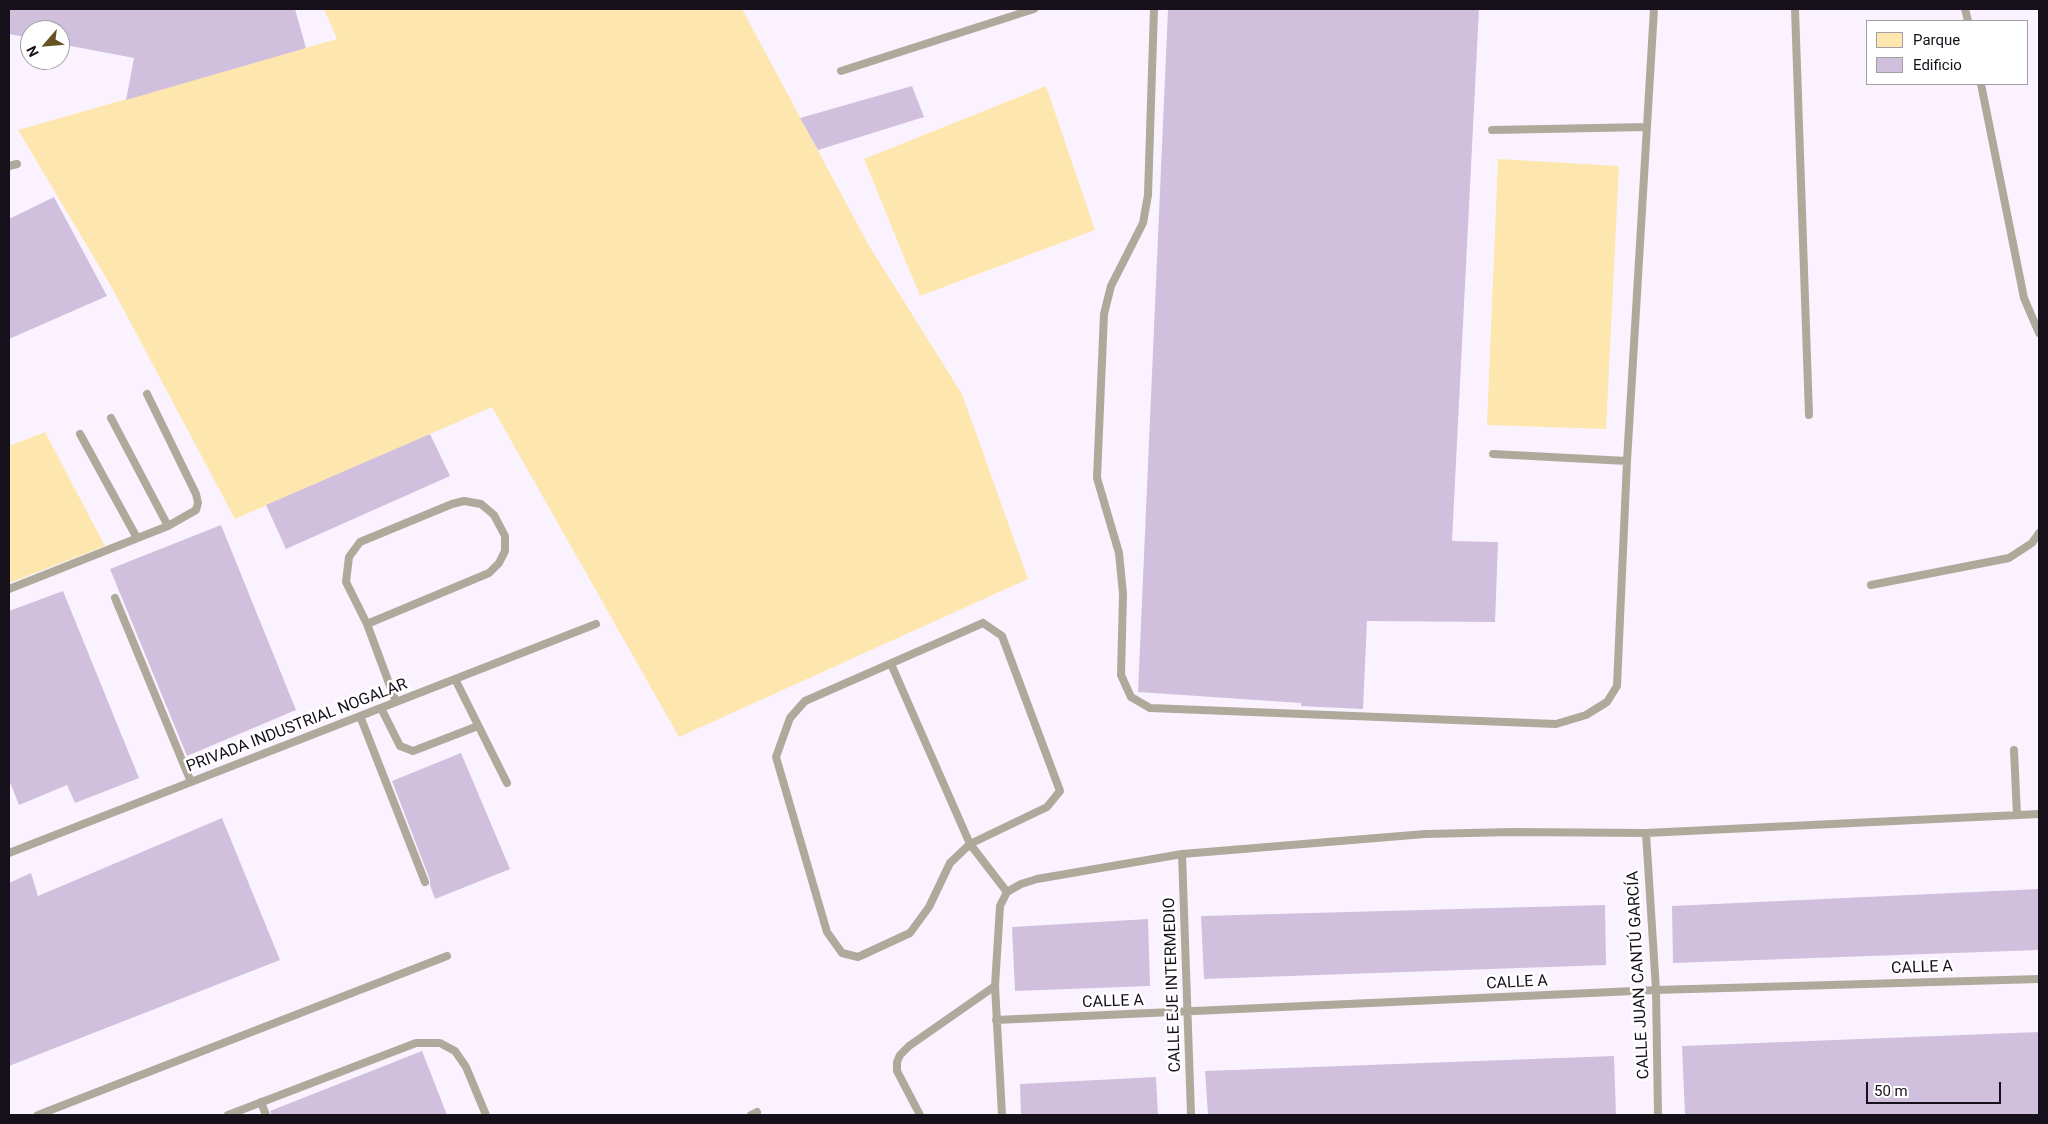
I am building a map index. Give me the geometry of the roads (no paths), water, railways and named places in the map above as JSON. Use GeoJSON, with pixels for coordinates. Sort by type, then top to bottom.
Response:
{"type":"FeatureCollection","features":[{"type":"Feature","properties":{"kind":"lane"},"geometry":{"type":"LineString","coordinates":[[841,71],[1034,9]]}},
{"type":"Feature","properties":{"kind":"lane"},"geometry":{"type":"LineString","coordinates":[[1154,9],[1148,195],[1143,222],[1110,286],[1104,314],[1097,478],[1119,554],[1123,594],[1121,675],[1131,698],[1150,708],[1556,724],[1586,716],[1607,702],[1617,686],[1627,461],[1654,9]]}},
{"type":"Feature","properties":{"kind":"lane"},"geometry":{"type":"LineString","coordinates":[[1795,9],[1809,415]]}},
{"type":"Feature","properties":{"kind":"lane"},"geometry":{"type":"LineString","coordinates":[[1981,85],[2024,298],[2039,333]]}},
{"type":"Feature","properties":{"kind":"lane"},"geometry":{"type":"LineString","coordinates":[[1492,130],[1646,127]]}},
{"type":"Feature","properties":{"kind":"lane"},"geometry":{"type":"LineString","coordinates":[[9,589],[168,526],[196,510],[198,503],[196,494],[146,394]]}},
{"type":"Feature","properties":{"kind":"lane"},"geometry":{"type":"LineString","coordinates":[[111,418],[168,526]]}},
{"type":"Feature","properties":{"kind":"lane"},"geometry":{"type":"LineString","coordinates":[[80,434],[137,538]]}},
{"type":"Feature","properties":{"kind":"lane"},"geometry":{"type":"LineString","coordinates":[[1493,454],[1627,461]]}},
{"type":"Feature","properties":{"kind":"lane"},"geometry":{"type":"LineString","coordinates":[[367,624],[489,573],[499,563],[505,551],[505,536],[494,515],[480,504],[464,501],[452,504],[360,542],[349,557],[346,582],[367,624],[396,702]]}},
{"type":"Feature","properties":{"kind":"lane"},"geometry":{"type":"LineString","coordinates":[[1871,585],[2009,558],[2032,542],[2039,534]]}},
{"type":"Feature","properties":{"kind":"lane"},"geometry":{"type":"LineString","coordinates":[[116,598],[191,782]]}},
{"type":"Feature","properties":{"kind":"lane","name":"PRIVADA INDUSTRIAL NOGALAR"},"geometry":{"type":"LineString","coordinates":[[9,853],[596,624]]}},
{"type":"Feature","properties":{"kind":"lane"},"geometry":{"type":"LineString","coordinates":[[983,624],[1002,636],[1060,791],[1047,807],[970,844],[950,863],[929,907],[910,933],[858,957],[842,953],[827,932],[776,756],[790,718],[805,701],[983,624]]}},
{"type":"Feature","properties":{"kind":"lane"},"geometry":{"type":"LineString","coordinates":[[891,664],[970,844],[1007,892]]}},
{"type":"Feature","properties":{"kind":"lane"},"geometry":{"type":"LineString","coordinates":[[455,679],[507,783]]}},
{"type":"Feature","properties":{"kind":"lane"},"geometry":{"type":"LineString","coordinates":[[381,708],[400,746],[413,751],[478,726]]}},
{"type":"Feature","properties":{"kind":"lane"},"geometry":{"type":"LineString","coordinates":[[360,716],[425,882]]}},
{"type":"Feature","properties":{"kind":"lane"},"geometry":{"type":"LineString","coordinates":[[2014,750],[2016,815]]}},
{"type":"Feature","properties":{"kind":"lane"},"geometry":{"type":"LineString","coordinates":[[1002,1115],[995,986],[1000,906],[1007,892],[1021,884],[1037,879],[1182,854],[1425,834],[1513,832],[1646,833],[2039,814]]}},
{"type":"Feature","properties":{"kind":"lane","name":"CALLE JUAN CANTÚ GARCÍA"},"geometry":{"type":"LineString","coordinates":[[1646,833],[1656,990],[1658,1115]]}},
{"type":"Feature","properties":{"kind":"lane","name":"CALLE EJE INTERMEDIO"},"geometry":{"type":"LineString","coordinates":[[1182,854],[1191,1115]]}},
{"type":"Feature","properties":{"kind":"lane"},"geometry":{"type":"LineString","coordinates":[[38,1115],[447,956]]}},
{"type":"Feature","properties":{"kind":"lane","name":"CALLE A"},"geometry":{"type":"LineString","coordinates":[[996,1020],[1188,1013],[1656,990],[2039,978]]}},
{"type":"Feature","properties":{"kind":"lane"},"geometry":{"type":"LineString","coordinates":[[920,1115],[897,1071],[897,1062],[900,1055],[930,1031],[995,986]]}},
{"type":"Feature","properties":{"kind":"lane"},"geometry":{"type":"LineString","coordinates":[[228,1115],[416,1043],[440,1043],[455,1051],[466,1067],[486,1115]]}},
{"type":"Feature","properties":{"kind":"lane"},"geometry":{"type":"LineString","coordinates":[[262,1102],[266,1115]]}}]}
